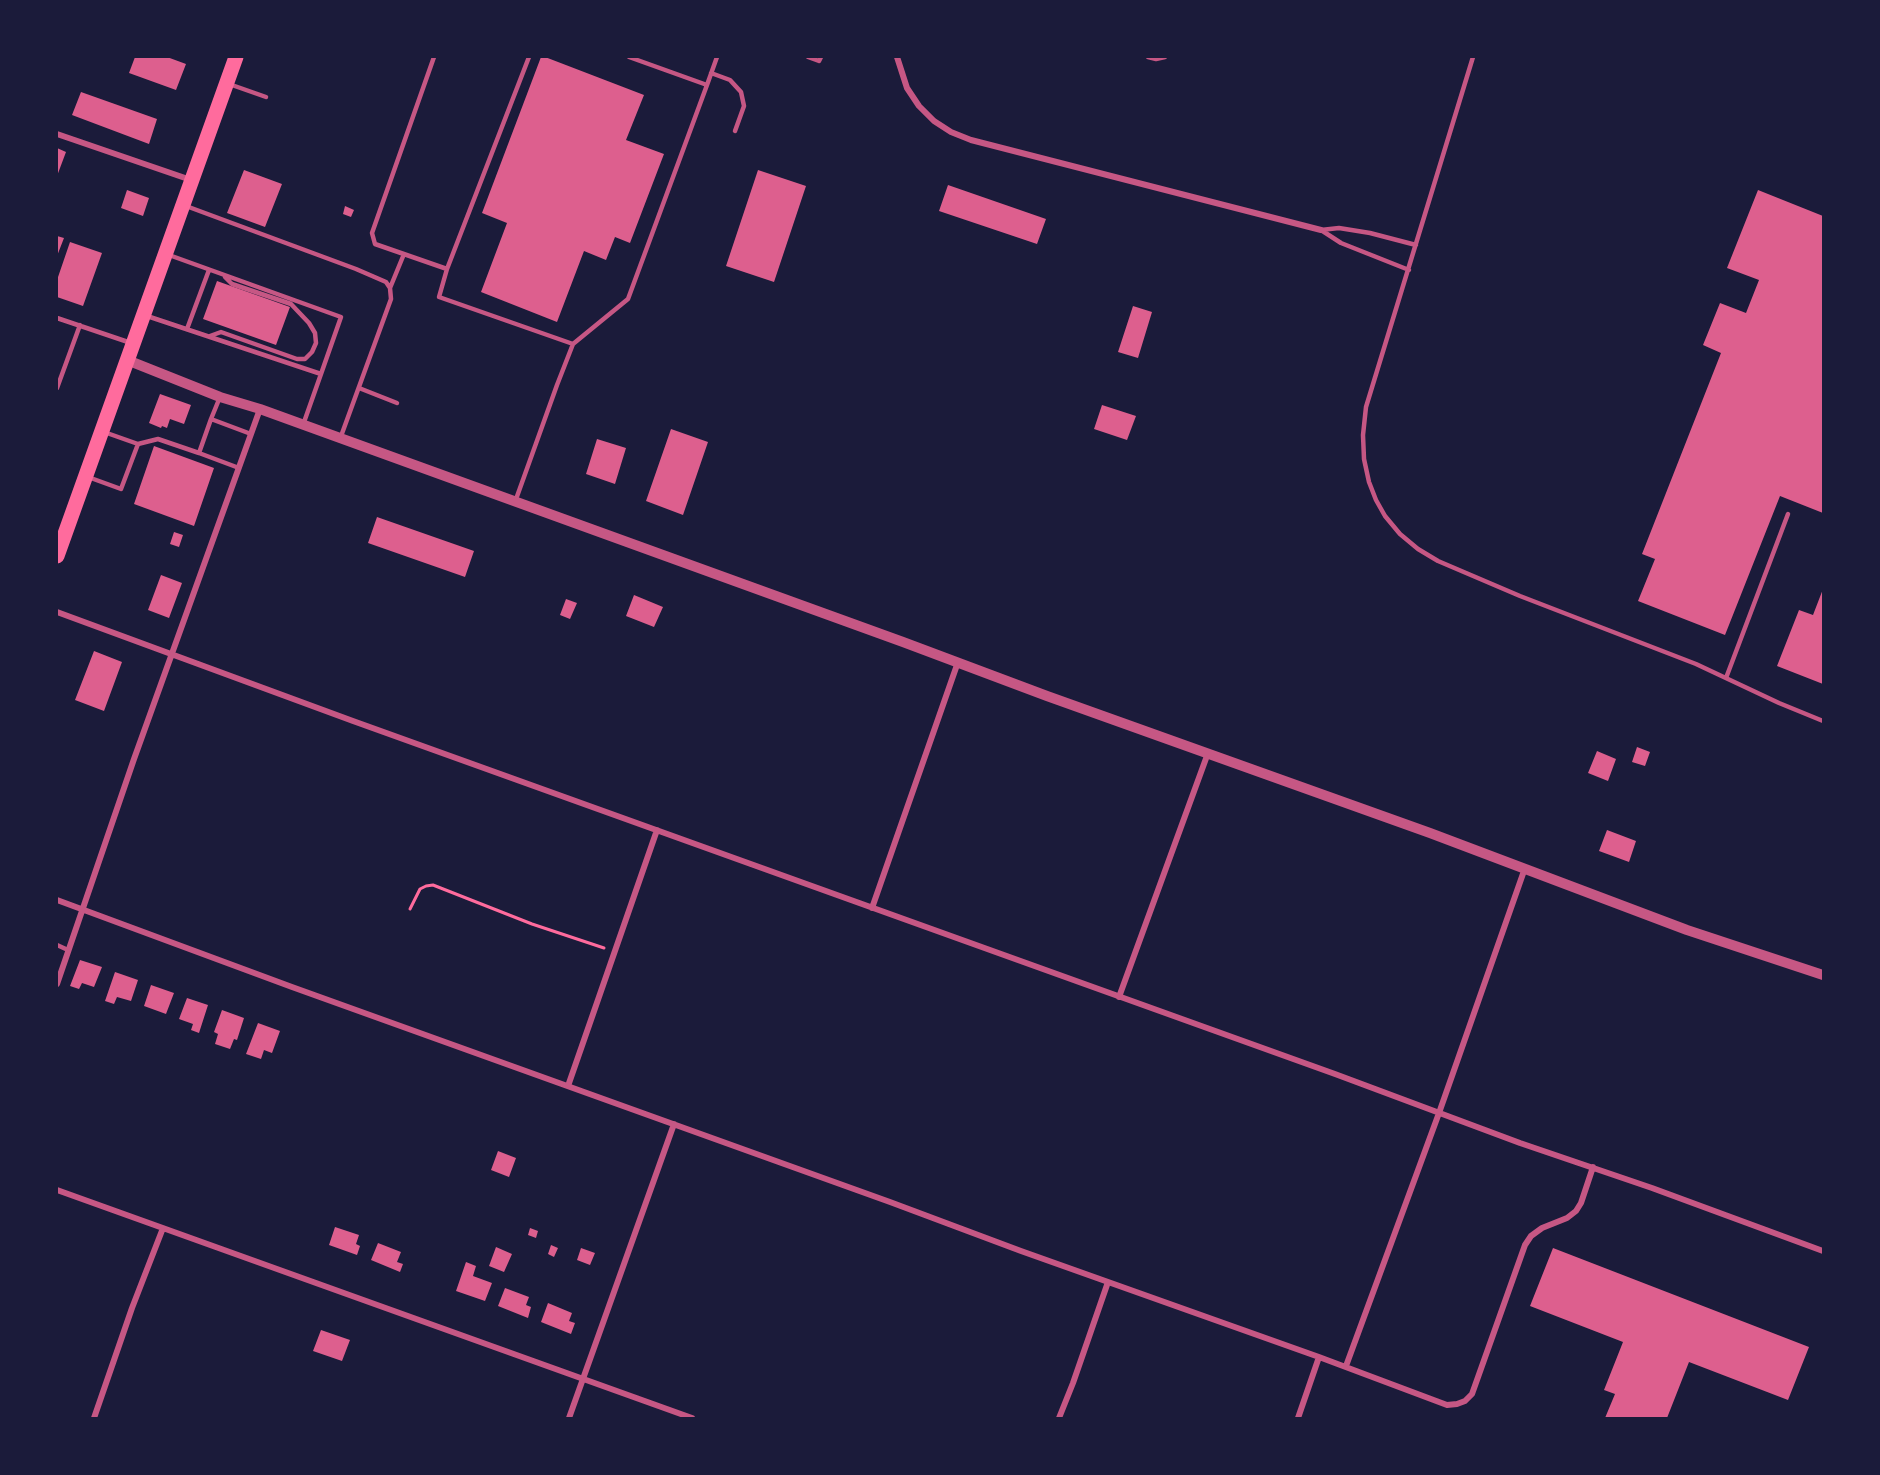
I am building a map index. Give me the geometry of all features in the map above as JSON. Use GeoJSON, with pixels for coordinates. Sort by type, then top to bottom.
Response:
{"type":"FeatureCollection","features":[{"type":"Feature","properties":{"kind":"main road"},"geometry":{"type":"LineString","coordinates":[[57,556],[236,57]]}},
{"type":"Feature","properties":{"kind":"street"},"geometry":{"type":"LineString","coordinates":[[897,57],[907,88],[919,106],[934,120],[961,136],[1321,230]]}},
{"type":"Feature","properties":{"kind":"street"},"geometry":{"type":"LineString","coordinates":[[57,134],[192,180]]}},
{"type":"Feature","properties":{"kind":"street"},"geometry":{"type":"LineString","coordinates":[[128,360],[220,397],[260,409],[1525,868],[1687,930],[1823,975]]}},
{"type":"Feature","properties":{"kind":"street"},"geometry":{"type":"LineString","coordinates":[[57,984],[260,409]]}},
{"type":"Feature","properties":{"kind":"street"},"geometry":{"type":"LineString","coordinates":[[57,612],[1823,1251]]}},
{"type":"Feature","properties":{"kind":"street"},"geometry":{"type":"LineString","coordinates":[[872,908],[958,662]]}},
{"type":"Feature","properties":{"kind":"street"},"geometry":{"type":"LineString","coordinates":[[1119,997],[1208,753]]}},
{"type":"Feature","properties":{"kind":"street"},"geometry":{"type":"LineString","coordinates":[[568,1086],[657,830]]}},
{"type":"Feature","properties":{"kind":"street"},"geometry":{"type":"LineString","coordinates":[[1346,1366],[1439,1113],[1525,868]]}},
{"type":"Feature","properties":{"kind":"street"},"geometry":{"type":"LineString","coordinates":[[57,900],[1108,1282],[1346,1366],[1447,1405],[1465,1401],[1472,1394],[1525,1245],[1531,1236],[1542,1228],[1567,1218],[1576,1211],[1593,1167]]}},
{"type":"Feature","properties":{"kind":"street"},"geometry":{"type":"LineString","coordinates":[[569,1418],[674,1124]]}},
{"type":"Feature","properties":{"kind":"street"},"geometry":{"type":"LineString","coordinates":[[57,1190],[692,1418]]}},
{"type":"Feature","properties":{"kind":"street"},"geometry":{"type":"LineString","coordinates":[[94,1418],[132,1308],[164,1228]]}},
{"type":"Feature","properties":{"kind":"street"},"geometry":{"type":"LineString","coordinates":[[1059,1418],[1108,1282]]}},
{"type":"Feature","properties":{"kind":"street"},"geometry":{"type":"LineString","coordinates":[[1298,1418],[1319,1357]]}},
{"type":"Feature","properties":{"kind":"lane"},"geometry":{"type":"LineString","coordinates":[[434,57],[372,233],[375,244],[447,269]]}},
{"type":"Feature","properties":{"kind":"lane"},"geometry":{"type":"LineString","coordinates":[[529,57],[447,269],[439,297],[573,344]]}},
{"type":"Feature","properties":{"kind":"lane"},"geometry":{"type":"LineString","coordinates":[[630,57],[707,85]]}},
{"type":"Feature","properties":{"kind":"lane"},"geometry":{"type":"LineString","coordinates":[[515,502],[573,344],[628,299],[717,57]]}},
{"type":"Feature","properties":{"kind":"lane"},"geometry":{"type":"LineString","coordinates":[[808,57],[819,62],[821,57]]}},
{"type":"Feature","properties":{"kind":"lane"},"geometry":{"type":"LineString","coordinates":[[1148,57],[1156,59],[1165,57]]}},
{"type":"Feature","properties":{"kind":"lane"},"geometry":{"type":"LineString","coordinates":[[1473,57],[1366,407],[1363,435],[1364,459],[1376,500],[1385,516],[1400,534],[1418,549],[1438,561],[1520,596],[1696,664],[1823,721]]}},
{"type":"Feature","properties":{"kind":"lane"},"geometry":{"type":"LineString","coordinates":[[711,73],[730,80],[741,92],[744,106],[735,131]]}},
{"type":"Feature","properties":{"kind":"lane"},"geometry":{"type":"LineString","coordinates":[[227,83],[266,96]]}},
{"type":"Feature","properties":{"kind":"lane"},"geometry":{"type":"LineString","coordinates":[[183,205],[356,269],[386,282],[390,288]]}},
{"type":"Feature","properties":{"kind":"lane"},"geometry":{"type":"LineString","coordinates":[[1321,230],[1339,228],[1416,244]]}},
{"type":"Feature","properties":{"kind":"lane"},"geometry":{"type":"LineString","coordinates":[[1321,230],[1341,243],[1409,270]]}},
{"type":"Feature","properties":{"kind":"lane"},"geometry":{"type":"LineString","coordinates":[[166,254],[341,317],[303,425]]}},
{"type":"Feature","properties":{"kind":"lane"},"geometry":{"type":"LineString","coordinates":[[340,439],[391,299],[390,288],[404,254]]}},
{"type":"Feature","properties":{"kind":"lane"},"geometry":{"type":"LineString","coordinates":[[187,329],[209,270]]}},
{"type":"Feature","properties":{"kind":"lane"},"geometry":{"type":"LineString","coordinates":[[210,336],[221,332],[297,360],[305,359],[312,352],[316,343],[315,333],[309,323],[291,304],[232,284],[222,274]]}},
{"type":"Feature","properties":{"kind":"lane"},"geometry":{"type":"LineString","coordinates":[[144,315],[321,374]]}},
{"type":"Feature","properties":{"kind":"lane"},"geometry":{"type":"LineString","coordinates":[[57,318],[134,344]]}},
{"type":"Feature","properties":{"kind":"lane"},"geometry":{"type":"LineString","coordinates":[[57,388],[80,325]]}},
{"type":"Feature","properties":{"kind":"lane"},"geometry":{"type":"LineString","coordinates":[[359,388],[397,402]]}},
{"type":"Feature","properties":{"kind":"lane"},"geometry":{"type":"LineString","coordinates":[[199,453],[220,397]]}},
{"type":"Feature","properties":{"kind":"lane"},"geometry":{"type":"LineString","coordinates":[[211,419],[251,434]]}},
{"type":"Feature","properties":{"kind":"lane"},"geometry":{"type":"LineString","coordinates":[[101,431],[138,444],[158,439],[239,468]]}},
{"type":"Feature","properties":{"kind":"lane"},"geometry":{"type":"LineString","coordinates":[[86,477],[121,489],[138,444]]}},
{"type":"Feature","properties":{"kind":"lane"},"geometry":{"type":"LineString","coordinates":[[1726,678],[1788,514]]}},
{"type":"Feature","properties":{"kind":"lane"},"geometry":{"type":"LineString","coordinates":[[57,945],[68,950]]}},
{"type":"Feature","properties":{"kind":"path"},"geometry":{"type":"LineString","coordinates":[[410,909],[420,890],[433,885],[532,924],[615,952]]}},
{"type":"Feature","properties":{"kind":"building"},"geometry":{"type":"Polygon","coordinates":[[[135,57],[167,57],[186,64],[176,90],[129,73],[135,57]]]}},
{"type":"Feature","properties":{"kind":"building"},"geometry":{"type":"Polygon","coordinates":[[[541,57],[644,95],[626,140],[664,154],[630,243],[615,237],[606,260],[584,251],[557,322],[481,292],[507,223],[482,213],[541,57]]]}},
{"type":"Feature","properties":{"kind":"building"},"geometry":{"type":"Polygon","coordinates":[[[81,92],[157,119],[149,144],[72,115],[81,92]]]}},
{"type":"Feature","properties":{"kind":"building"},"geometry":{"type":"Polygon","coordinates":[[[57,148],[66,152],[57,176],[57,148]]]}},
{"type":"Feature","properties":{"kind":"building"},"geometry":{"type":"Polygon","coordinates":[[[244,170],[282,184],[265,227],[227,213],[244,170]]]}},
{"type":"Feature","properties":{"kind":"building"},"geometry":{"type":"Polygon","coordinates":[[[758,170],[806,186],[774,282],[726,266],[758,170]]]}},
{"type":"Feature","properties":{"kind":"building"},"geometry":{"type":"Polygon","coordinates":[[[948,185],[1046,219],[1037,244],[939,211],[948,185]]]}},
{"type":"Feature","properties":{"kind":"building"},"geometry":{"type":"Polygon","coordinates":[[[127,190],[149,198],[143,216],[121,208],[127,190]]]}},
{"type":"Feature","properties":{"kind":"building"},"geometry":{"type":"Polygon","coordinates":[[[1758,190],[1823,216],[1823,513],[1780,496],[1725,635],[1638,601],[1655,559],[1642,554],[1721,353],[1703,345],[1720,303],[1746,313],[1759,280],[1727,268],[1758,190]]]}},
{"type":"Feature","properties":{"kind":"building"},"geometry":{"type":"Polygon","coordinates":[[[345,206],[354,210],[351,217],[343,214],[345,206]]]}},
{"type":"Feature","properties":{"kind":"building"},"geometry":{"type":"Polygon","coordinates":[[[57,236],[64,238],[57,256],[57,236]]]}},
{"type":"Feature","properties":{"kind":"building"},"geometry":{"type":"Polygon","coordinates":[[[70,242],[102,253],[83,306],[57,297],[57,280],[70,242]]]}},
{"type":"Feature","properties":{"kind":"building"},"geometry":{"type":"Polygon","coordinates":[[[217,281],[290,307],[276,345],[203,319],[217,281]]]}},
{"type":"Feature","properties":{"kind":"building"},"geometry":{"type":"Polygon","coordinates":[[[1133,306],[1152,312],[1138,358],[1118,352],[1133,306]]]}},
{"type":"Feature","properties":{"kind":"building"},"geometry":{"type":"Polygon","coordinates":[[[160,394],[191,405],[184,424],[170,419],[167,428],[162,426],[161,428],[149,423],[160,394]]]}},
{"type":"Feature","properties":{"kind":"building"},"geometry":{"type":"Polygon","coordinates":[[[1102,405],[1136,416],[1127,440],[1094,429],[1102,405]]]}},
{"type":"Feature","properties":{"kind":"building"},"geometry":{"type":"Polygon","coordinates":[[[671,429],[708,442],[683,515],[646,501],[671,429]]]}},
{"type":"Feature","properties":{"kind":"building"},"geometry":{"type":"Polygon","coordinates":[[[597,439],[626,448],[615,484],[586,474],[597,439]]]}},
{"type":"Feature","properties":{"kind":"building"},"geometry":{"type":"Polygon","coordinates":[[[154,446],[214,468],[194,526],[134,504],[154,446]]]}},
{"type":"Feature","properties":{"kind":"building"},"geometry":{"type":"Polygon","coordinates":[[[377,517],[474,551],[465,577],[368,543],[377,517]]]}},
{"type":"Feature","properties":{"kind":"building"},"geometry":{"type":"Polygon","coordinates":[[[174,532],[183,535],[179,547],[170,544],[174,532]]]}},
{"type":"Feature","properties":{"kind":"building"},"geometry":{"type":"Polygon","coordinates":[[[161,575],[182,583],[169,618],[148,610],[161,575]]]}},
{"type":"Feature","properties":{"kind":"building"},"geometry":{"type":"Polygon","coordinates":[[[1823,589],[1823,684],[1777,666],[1799,610],[1813,615],[1823,589]]]}},
{"type":"Feature","properties":{"kind":"building"},"geometry":{"type":"Polygon","coordinates":[[[634,595],[663,607],[654,627],[626,616],[634,595]]]}},
{"type":"Feature","properties":{"kind":"building"},"geometry":{"type":"Polygon","coordinates":[[[566,599],[577,603],[570,619],[560,615],[566,599]]]}},
{"type":"Feature","properties":{"kind":"building"},"geometry":{"type":"Polygon","coordinates":[[[94,651],[122,662],[104,711],[75,700],[94,651]]]}},
{"type":"Feature","properties":{"kind":"building"},"geometry":{"type":"Polygon","coordinates":[[[1637,747],[1650,752],[1645,766],[1632,762],[1637,747]]]}},
{"type":"Feature","properties":{"kind":"building"},"geometry":{"type":"Polygon","coordinates":[[[1597,751],[1616,759],[1608,781],[1588,773],[1597,751]]]}},
{"type":"Feature","properties":{"kind":"building"},"geometry":{"type":"Polygon","coordinates":[[[1607,830],[1636,841],[1629,862],[1599,851],[1607,830]]]}},
{"type":"Feature","properties":{"kind":"building"},"geometry":{"type":"Polygon","coordinates":[[[80,960],[102,967],[94,987],[82,983],[79,989],[70,986],[80,960]]]}},
{"type":"Feature","properties":{"kind":"building"},"geometry":{"type":"Polygon","coordinates":[[[115,972],[138,980],[131,1001],[117,997],[114,1004],[105,1001],[115,972]]]}},
{"type":"Feature","properties":{"kind":"building"},"geometry":{"type":"Polygon","coordinates":[[[151,985],[174,993],[166,1014],[144,1006],[151,985]]]}},
{"type":"Feature","properties":{"kind":"building"},"geometry":{"type":"Polygon","coordinates":[[[187,998],[208,1005],[199,1033],[191,1030],[193,1024],[179,1019],[187,998]]]}},
{"type":"Feature","properties":{"kind":"building"},"geometry":{"type":"Polygon","coordinates":[[[222,1010],[244,1018],[237,1040],[234,1039],[230,1049],[215,1044],[218,1034],[214,1032],[222,1010]]]}},
{"type":"Feature","properties":{"kind":"building"},"geometry":{"type":"Polygon","coordinates":[[[258,1023],[280,1031],[272,1053],[264,1050],[261,1059],[246,1054],[258,1023]]]}},
{"type":"Feature","properties":{"kind":"building"},"geometry":{"type":"Polygon","coordinates":[[[498,1151],[516,1158],[509,1177],[491,1170],[498,1151]]]}},
{"type":"Feature","properties":{"kind":"building"},"geometry":{"type":"Polygon","coordinates":[[[335,1227],[359,1235],[356,1244],[360,1246],[357,1255],[329,1245],[335,1227]]]}},
{"type":"Feature","properties":{"kind":"building"},"geometry":{"type":"Polygon","coordinates":[[[530,1228],[538,1231],[536,1238],[528,1235],[530,1228]]]}},
{"type":"Feature","properties":{"kind":"building"},"geometry":{"type":"Polygon","coordinates":[[[378,1243],[401,1252],[397,1262],[403,1264],[400,1272],[371,1260],[378,1243]]]}},
{"type":"Feature","properties":{"kind":"building"},"geometry":{"type":"Polygon","coordinates":[[[551,1245],[558,1248],[554,1257],[548,1254],[551,1245]]]}},
{"type":"Feature","properties":{"kind":"building"},"geometry":{"type":"Polygon","coordinates":[[[496,1247],[512,1254],[504,1272],[489,1266],[496,1247]]]}},
{"type":"Feature","properties":{"kind":"building"},"geometry":{"type":"Polygon","coordinates":[[[581,1248],[595,1253],[590,1265],[577,1260],[581,1248]]]}},
{"type":"Feature","properties":{"kind":"building"},"geometry":{"type":"Polygon","coordinates":[[[1553,1248],[1809,1347],[1788,1400],[1689,1362],[1667,1418],[1605,1418],[1615,1394],[1604,1390],[1623,1342],[1530,1306],[1553,1248]]]}},
{"type":"Feature","properties":{"kind":"building"},"geometry":{"type":"Polygon","coordinates":[[[466,1262],[476,1266],[473,1276],[492,1283],[485,1301],[456,1291],[466,1262]]]}},
{"type":"Feature","properties":{"kind":"building"},"geometry":{"type":"Polygon","coordinates":[[[505,1288],[529,1297],[526,1305],[531,1307],[528,1318],[498,1306],[505,1288]]]}},
{"type":"Feature","properties":{"kind":"building"},"geometry":{"type":"Polygon","coordinates":[[[548,1303],[572,1313],[569,1321],[575,1323],[571,1334],[541,1322],[548,1303]]]}},
{"type":"Feature","properties":{"kind":"building"},"geometry":{"type":"Polygon","coordinates":[[[321,1330],[350,1340],[342,1361],[313,1351],[321,1330]]]}}]}
